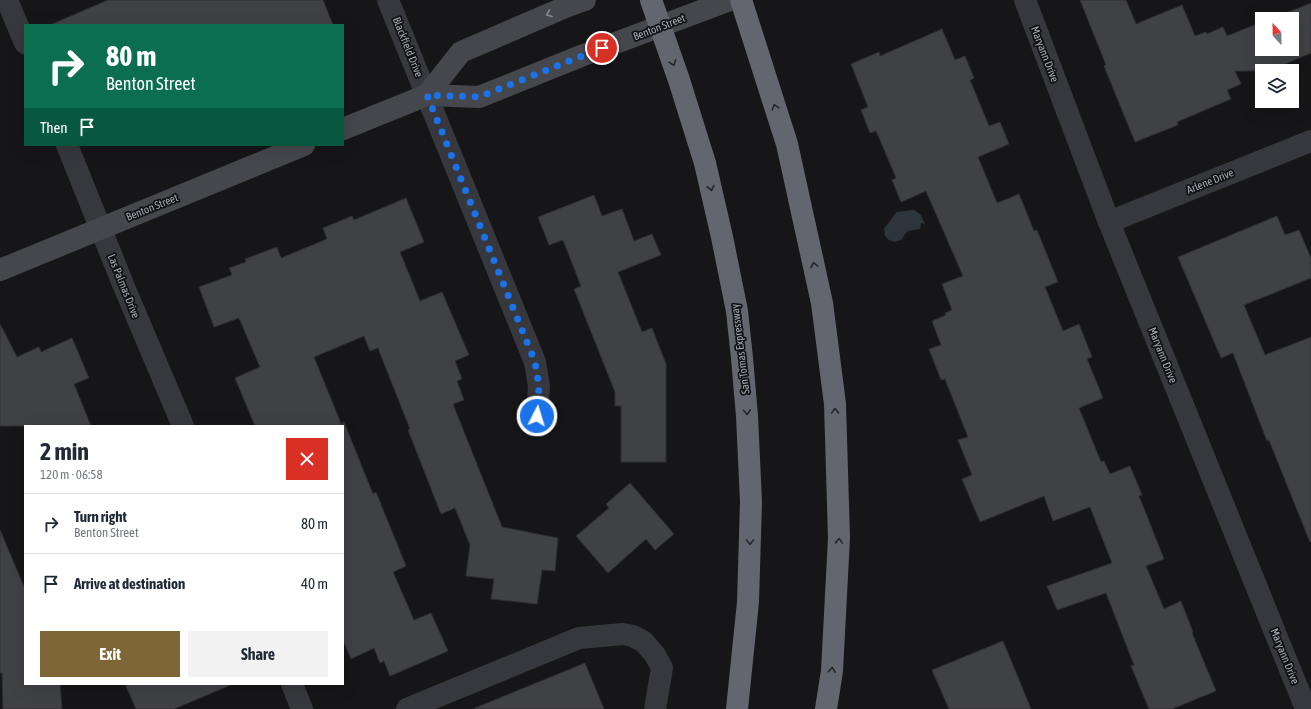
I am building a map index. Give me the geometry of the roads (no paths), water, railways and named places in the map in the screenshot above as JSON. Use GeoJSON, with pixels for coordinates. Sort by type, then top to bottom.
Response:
{"type":"FeatureCollection","features":[{"type":"Feature","properties":{"kind":"highway","name":"San Tomas Expressway"},"geometry":{"type":"LineString","coordinates":[[651,0],[705,163],[737,311],[747,416],[751,502],[748,602],[736,709]]}},
{"type":"Feature","properties":{"kind":"highway"},"geometry":{"type":"LineString","coordinates":[[741,0],[787,144],[822,303],[835,404],[839,538],[832,671],[826,709]]}},
{"type":"Feature","properties":{"kind":"main road","name":"Benton Street"},"geometry":{"type":"LineString","coordinates":[[427,95],[461,52],[585,0]]}},
{"type":"Feature","properties":{"kind":"main road","name":"Benton Street"},"geometry":{"type":"LineString","coordinates":[[344,129],[427,95],[479,97],[580,56],[730,0]]}},
{"type":"Feature","properties":{"kind":"main road","name":"Benton Street"},"geometry":{"type":"LineString","coordinates":[[0,270],[302,146]]}},
{"type":"Feature","properties":{"kind":"street"},"geometry":{"type":"LineString","coordinates":[[7,0],[24,41]]}},
{"type":"Feature","properties":{"kind":"street","name":"Blackfield Drive"},"geometry":{"type":"LineString","coordinates":[[388,0],[535,362],[539,386],[537,416]]}},
{"type":"Feature","properties":{"kind":"street","name":"Maryann Drive"},"geometry":{"type":"LineString","coordinates":[[1025,0],[1109,222],[1306,709]]}},
{"type":"Feature","properties":{"kind":"street","name":"Arlene Drive"},"geometry":{"type":"LineString","coordinates":[[1109,222],[1311,141]]}},
{"type":"Feature","properties":{"kind":"street","name":"Las Palmas Drive"},"geometry":{"type":"LineString","coordinates":[[67,146],[100,229],[183,425]]}},
{"type":"Feature","properties":{"kind":"street"},"geometry":{"type":"LineString","coordinates":[[408,709],[579,638],[623,634],[633,636],[644,642],[655,655],[662,668],[655,709]]}},
{"type":"Feature","properties":{"kind":"street"},"geometry":{"type":"LineString","coordinates":[[292,685],[302,709]]}}]}
